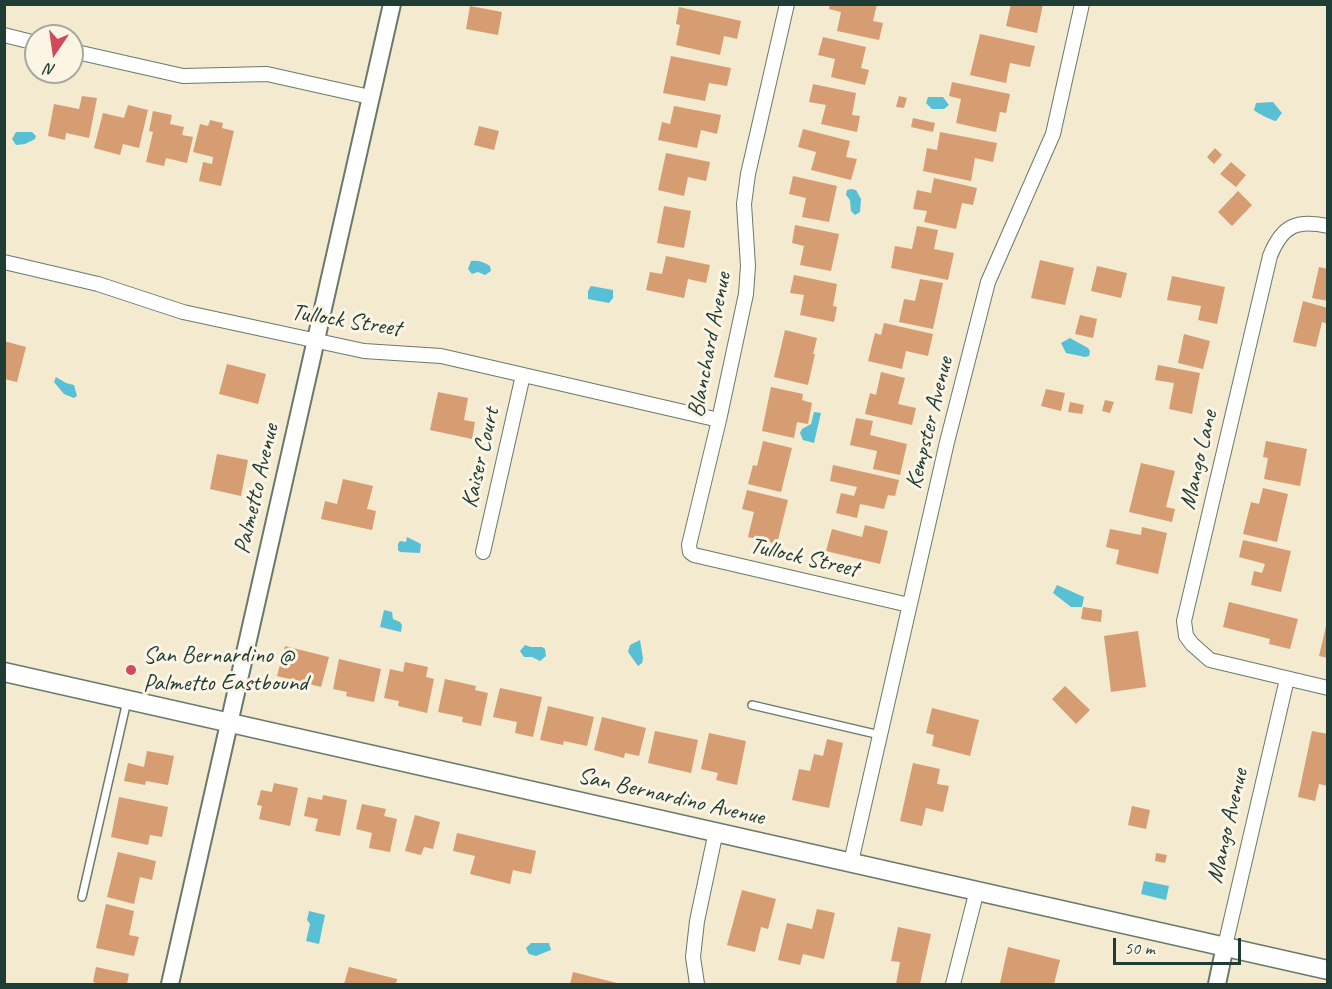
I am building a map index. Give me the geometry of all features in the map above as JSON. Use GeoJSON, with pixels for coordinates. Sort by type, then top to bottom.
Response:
{"type":"FeatureCollection","features":[{"type":"Feature","properties":{"kind":"main road","name":"San Bernardino Avenue"},"geometry":{"type":"LineString","coordinates":[[4,672],[1328,970]]}},
{"type":"Feature","properties":{"kind":"street","name":"Palmetto Avenue"},"geometry":{"type":"LineString","coordinates":[[170,984],[392,4]]}},
{"type":"Feature","properties":{"kind":"street","name":"Blanchard Avenue"},"geometry":{"type":"LineString","coordinates":[[690,552],[689,545],[719,420],[748,280],[744,204],[748,174],[787,4]]}},
{"type":"Feature","properties":{"kind":"street","name":"Kempster Avenue"},"geometry":{"type":"LineString","coordinates":[[851,862],[947,442],[988,282],[1053,134],[1082,4]]}},
{"type":"Feature","properties":{"kind":"street"},"geometry":{"type":"LineString","coordinates":[[4,36],[24,40]]}},
{"type":"Feature","properties":{"kind":"street"},"geometry":{"type":"LineString","coordinates":[[84,54],[183,76],[267,74],[370,97]]}},
{"type":"Feature","properties":{"kind":"street","name":"Mango Lane"},"geometry":{"type":"LineString","coordinates":[[1287,679],[1210,660],[1192,645],[1186,636],[1184,621],[1270,256],[1279,237],[1290,226],[1303,224],[1328,226]]}},
{"type":"Feature","properties":{"kind":"street","name":"Tullock Street"},"geometry":{"type":"LineString","coordinates":[[4,261],[98,284],[183,312],[381,354],[412,353],[441,356],[719,420]]}},
{"type":"Feature","properties":{"kind":"street","name":"Kaiser Court"},"geometry":{"type":"LineString","coordinates":[[483,552],[523,375]]}},
{"type":"Feature","properties":{"kind":"street","name":"Tullock Street"},"geometry":{"type":"LineString","coordinates":[[690,552],[728,564],[909,606]]}},
{"type":"Feature","properties":{"kind":"street"},"geometry":{"type":"LineString","coordinates":[[1287,679],[1328,688]]}},
{"type":"Feature","properties":{"kind":"street","name":"Mango Avenue"},"geometry":{"type":"LineString","coordinates":[[1217,984],[1287,679]]}},
{"type":"Feature","properties":{"kind":"street"},"geometry":{"type":"LineString","coordinates":[[697,984],[693,957],[697,921],[716,831]]}},
{"type":"Feature","properties":{"kind":"street"},"geometry":{"type":"LineString","coordinates":[[954,984],[977,890]]}},
{"type":"Feature","properties":{"kind":"lane"},"geometry":{"type":"LineString","coordinates":[[82,897],[127,701]]}},
{"type":"Feature","properties":{"kind":"lane"},"geometry":{"type":"LineString","coordinates":[[752,705],[880,735]]}},
{"type":"Feature","properties":{"kind":"water"},"geometry":{"type":"Polygon","coordinates":[[[928,97],[943,97],[949,105],[944,109],[932,109],[926,103],[928,97]]]}},
{"type":"Feature","properties":{"kind":"water"},"geometry":{"type":"Polygon","coordinates":[[[1273,102],[1282,113],[1276,121],[1254,110],[1256,103],[1273,102]]]}},
{"type":"Feature","properties":{"kind":"water"},"geometry":{"type":"Polygon","coordinates":[[[16,132],[32,132],[36,136],[35,139],[25,144],[16,145],[12,139],[16,132]]]}},
{"type":"Feature","properties":{"kind":"water"},"geometry":{"type":"Polygon","coordinates":[[[847,190],[856,190],[861,199],[860,212],[855,215],[851,211],[850,200],[846,195],[847,190]]]}},
{"type":"Feature","properties":{"kind":"water"},"geometry":{"type":"Polygon","coordinates":[[[471,261],[485,263],[490,266],[491,271],[485,275],[478,272],[472,274],[468,269],[471,261]]]}},
{"type":"Feature","properties":{"kind":"water"},"geometry":{"type":"Polygon","coordinates":[[[591,286],[613,290],[613,298],[609,303],[588,299],[591,286]]]}},
{"type":"Feature","properties":{"kind":"water"},"geometry":{"type":"Polygon","coordinates":[[[1070,338],[1088,348],[1089,356],[1066,353],[1061,343],[1070,338]]]}},
{"type":"Feature","properties":{"kind":"water"},"geometry":{"type":"Polygon","coordinates":[[[56,377],[74,385],[77,396],[74,398],[64,394],[54,382],[56,377]]]}},
{"type":"Feature","properties":{"kind":"water"},"geometry":{"type":"Polygon","coordinates":[[[814,412],[821,413],[814,443],[803,440],[800,433],[802,429],[811,424],[814,412]]]}},
{"type":"Feature","properties":{"kind":"water"},"geometry":{"type":"Polygon","coordinates":[[[407,537],[421,544],[420,553],[398,550],[400,541],[406,542],[407,537]]]}},
{"type":"Feature","properties":{"kind":"water"},"geometry":{"type":"Polygon","coordinates":[[[1057,585],[1084,597],[1082,607],[1071,607],[1053,593],[1057,585]]]}},
{"type":"Feature","properties":{"kind":"water"},"geometry":{"type":"Polygon","coordinates":[[[384,610],[392,612],[393,619],[400,622],[401,632],[380,627],[384,610]]]}},
{"type":"Feature","properties":{"kind":"water"},"geometry":{"type":"Polygon","coordinates":[[[640,640],[643,658],[642,663],[638,666],[628,652],[630,645],[640,640]]]}},
{"type":"Feature","properties":{"kind":"water"},"geometry":{"type":"Polygon","coordinates":[[[525,645],[542,647],[545,649],[546,656],[540,661],[532,657],[524,657],[520,651],[525,645]]]}},
{"type":"Feature","properties":{"kind":"water"},"geometry":{"type":"Polygon","coordinates":[[[1144,881],[1169,886],[1166,900],[1141,894],[1144,881]]]}},
{"type":"Feature","properties":{"kind":"water"},"geometry":{"type":"Polygon","coordinates":[[[309,911],[325,915],[319,944],[306,941],[310,924],[307,920],[309,911]]]}},
{"type":"Feature","properties":{"kind":"water"},"geometry":{"type":"Polygon","coordinates":[[[531,943],[549,943],[551,950],[536,956],[529,954],[526,948],[531,943]]]}},
{"type":"Feature","properties":{"kind":"building"},"geometry":{"type":"Polygon","coordinates":[[[830,4],[877,4],[873,21],[883,23],[879,40],[837,31],[841,12],[829,9],[830,4]]]}},
{"type":"Feature","properties":{"kind":"building"},"geometry":{"type":"Polygon","coordinates":[[[1011,4],[1043,4],[1037,33],[1006,26],[1011,4]]]}},
{"type":"Feature","properties":{"kind":"building"},"geometry":{"type":"Polygon","coordinates":[[[470,6],[502,12],[498,35],[466,29],[470,6]]]}},
{"type":"Feature","properties":{"kind":"building"},"geometry":{"type":"Polygon","coordinates":[[[679,7],[741,21],[737,39],[724,36],[720,55],[676,45],[680,25],[676,24],[679,7]]]}},
{"type":"Feature","properties":{"kind":"building"},"geometry":{"type":"Polygon","coordinates":[[[980,34],[1035,46],[1030,67],[1010,63],[1006,83],[970,75],[980,34]]]}},
{"type":"Feature","properties":{"kind":"building"},"geometry":{"type":"Polygon","coordinates":[[[823,37],[866,47],[861,68],[869,70],[865,85],[831,77],[835,59],[818,55],[823,37]]]}},
{"type":"Feature","properties":{"kind":"building"},"geometry":{"type":"Polygon","coordinates":[[[671,56],[731,68],[727,86],[709,83],[705,101],[663,93],[671,56]]]}},
{"type":"Feature","properties":{"kind":"building"},"geometry":{"type":"Polygon","coordinates":[[[952,82],[1010,94],[1006,113],[1000,112],[996,132],[956,123],[961,99],[949,96],[952,82]]]}},
{"type":"Feature","properties":{"kind":"building"},"geometry":{"type":"Polygon","coordinates":[[[813,84],[856,93],[852,115],[860,116],[857,132],[821,124],[826,105],[809,102],[813,84]]]}},
{"type":"Feature","properties":{"kind":"building"},"geometry":{"type":"Polygon","coordinates":[[[82,96],[97,98],[89,138],[66,133],[65,140],[48,136],[54,104],[79,109],[82,96]]]}},
{"type":"Feature","properties":{"kind":"building"},"geometry":{"type":"Polygon","coordinates":[[[899,96],[907,98],[904,108],[896,107],[899,96]]]}},
{"type":"Feature","properties":{"kind":"building"},"geometry":{"type":"Polygon","coordinates":[[[128,105],[148,110],[139,148],[123,144],[120,155],[94,148],[103,113],[124,118],[128,105]]]}},
{"type":"Feature","properties":{"kind":"building"},"geometry":{"type":"Polygon","coordinates":[[[674,106],[721,115],[717,134],[701,130],[697,148],[658,140],[662,122],[670,124],[674,106]]]}},
{"type":"Feature","properties":{"kind":"building"},"geometry":{"type":"Polygon","coordinates":[[[153,111],[172,115],[170,124],[184,127],[182,135],[193,137],[187,163],[166,158],[164,166],[146,162],[153,132],[149,131],[153,111]]]}},
{"type":"Feature","properties":{"kind":"building"},"geometry":{"type":"Polygon","coordinates":[[[913,118],[935,123],[933,132],[911,127],[913,118]]]}},
{"type":"Feature","properties":{"kind":"building"},"geometry":{"type":"Polygon","coordinates":[[[210,120],[223,123],[222,128],[234,131],[221,186],[199,181],[203,162],[212,164],[213,157],[193,152],[200,124],[208,126],[210,120]]]}},
{"type":"Feature","properties":{"kind":"building"},"geometry":{"type":"Polygon","coordinates":[[[479,126],[499,131],[494,150],[474,145],[479,126]]]}},
{"type":"Feature","properties":{"kind":"building"},"geometry":{"type":"Polygon","coordinates":[[[803,129],[850,141],[846,157],[857,159],[851,180],[811,170],[816,152],[798,147],[803,129]]]}},
{"type":"Feature","properties":{"kind":"building"},"geometry":{"type":"Polygon","coordinates":[[[940,132],[997,143],[993,162],[975,158],[971,181],[923,171],[927,148],[937,150],[940,132]]]}},
{"type":"Feature","properties":{"kind":"building"},"geometry":{"type":"Polygon","coordinates":[[[1215,148],[1222,155],[1214,164],[1207,157],[1215,148]]]}},
{"type":"Feature","properties":{"kind":"building"},"geometry":{"type":"Polygon","coordinates":[[[666,153],[710,162],[706,181],[688,177],[684,196],[658,190],[666,153]]]}},
{"type":"Feature","properties":{"kind":"building"},"geometry":{"type":"Polygon","coordinates":[[[1231,162],[1246,175],[1236,187],[1220,174],[1231,162]]]}},
{"type":"Feature","properties":{"kind":"building"},"geometry":{"type":"Polygon","coordinates":[[[793,176],[837,186],[829,222],[802,217],[806,198],[789,194],[793,176]]]}},
{"type":"Feature","properties":{"kind":"building"},"geometry":{"type":"Polygon","coordinates":[[[934,178],[977,188],[973,205],[962,203],[956,229],[924,222],[927,211],[913,209],[917,190],[931,193],[934,178]]]}},
{"type":"Feature","properties":{"kind":"building"},"geometry":{"type":"Polygon","coordinates":[[[1238,191],[1252,205],[1232,226],[1218,212],[1238,191]]]}},
{"type":"Feature","properties":{"kind":"building"},"geometry":{"type":"Polygon","coordinates":[[[664,206],[691,211],[684,248],[657,243],[664,206]]]}},
{"type":"Feature","properties":{"kind":"building"},"geometry":{"type":"Polygon","coordinates":[[[795,225],[839,234],[831,271],[800,265],[804,246],[792,243],[795,225]]]}},
{"type":"Feature","properties":{"kind":"building"},"geometry":{"type":"Polygon","coordinates":[[[917,226],[938,230],[934,249],[954,253],[948,280],[891,268],[895,246],[912,249],[917,226]]]}},
{"type":"Feature","properties":{"kind":"building"},"geometry":{"type":"Polygon","coordinates":[[[666,256],[710,265],[706,283],[688,279],[684,298],[646,290],[650,272],[662,274],[666,256]]]}},
{"type":"Feature","properties":{"kind":"building"},"geometry":{"type":"Polygon","coordinates":[[[1040,260],[1074,268],[1065,305],[1031,298],[1040,260]]]}},
{"type":"Feature","properties":{"kind":"building"},"geometry":{"type":"Polygon","coordinates":[[[1097,266],[1127,273],[1121,298],[1091,291],[1097,266]]]}},
{"type":"Feature","properties":{"kind":"building"},"geometry":{"type":"Polygon","coordinates":[[[1319,267],[1328,269],[1328,301],[1312,298],[1319,267]]]}},
{"type":"Feature","properties":{"kind":"building"},"geometry":{"type":"Polygon","coordinates":[[[794,275],[837,284],[833,306],[837,307],[834,322],[800,315],[804,295],[790,293],[794,275]]]}},
{"type":"Feature","properties":{"kind":"building"},"geometry":{"type":"Polygon","coordinates":[[[1172,276],[1225,287],[1217,324],[1198,320],[1201,306],[1167,300],[1172,276]]]}},
{"type":"Feature","properties":{"kind":"building"},"geometry":{"type":"Polygon","coordinates":[[[920,279],[943,283],[933,329],[899,322],[904,299],[915,301],[920,279]]]}},
{"type":"Feature","properties":{"kind":"building"},"geometry":{"type":"Polygon","coordinates":[[[1303,301],[1328,308],[1328,324],[1322,322],[1316,347],[1293,342],[1303,301]]]}},
{"type":"Feature","properties":{"kind":"building"},"geometry":{"type":"Polygon","coordinates":[[[1080,315],[1097,319],[1093,338],[1075,334],[1080,315]]]}},
{"type":"Feature","properties":{"kind":"building"},"geometry":{"type":"Polygon","coordinates":[[[884,323],[933,334],[928,356],[906,351],[902,369],[868,361],[875,333],[881,335],[884,323]]]}},
{"type":"Feature","properties":{"kind":"building"},"geometry":{"type":"Polygon","coordinates":[[[785,330],[817,338],[808,385],[774,377],[785,330]]]}},
{"type":"Feature","properties":{"kind":"building"},"geometry":{"type":"Polygon","coordinates":[[[1184,334],[1210,341],[1203,369],[1178,363],[1184,334]]]}},
{"type":"Feature","properties":{"kind":"building"},"geometry":{"type":"Polygon","coordinates":[[[4,341],[26,347],[17,382],[4,379],[4,341]]]}},
{"type":"Feature","properties":{"kind":"building"},"geometry":{"type":"Polygon","coordinates":[[[227,364],[266,374],[258,404],[219,394],[227,364]]]}},
{"type":"Feature","properties":{"kind":"building"},"geometry":{"type":"Polygon","coordinates":[[[1158,365],[1200,373],[1192,414],[1169,409],[1174,383],[1155,380],[1158,365]]]}},
{"type":"Feature","properties":{"kind":"building"},"geometry":{"type":"Polygon","coordinates":[[[881,372],[905,378],[898,404],[916,408],[912,425],[865,414],[870,393],[876,395],[881,372]]]}},
{"type":"Feature","properties":{"kind":"building"},"geometry":{"type":"Polygon","coordinates":[[[771,387],[803,394],[802,400],[812,403],[808,424],[797,422],[794,438],[762,431],[771,387]]]}},
{"type":"Feature","properties":{"kind":"building"},"geometry":{"type":"Polygon","coordinates":[[[1046,389],[1065,393],[1061,411],[1041,406],[1046,389]]]}},
{"type":"Feature","properties":{"kind":"building"},"geometry":{"type":"Polygon","coordinates":[[[438,392],[468,398],[464,420],[475,422],[472,439],[430,430],[438,392]]]}},
{"type":"Feature","properties":{"kind":"building"},"geometry":{"type":"Polygon","coordinates":[[[1105,400],[1114,402],[1110,413],[1102,411],[1105,400]]]}},
{"type":"Feature","properties":{"kind":"building"},"geometry":{"type":"Polygon","coordinates":[[[1070,402],[1084,405],[1082,414],[1068,412],[1070,402]]]}},
{"type":"Feature","properties":{"kind":"building"},"geometry":{"type":"Polygon","coordinates":[[[856,418],[873,421],[870,435],[907,444],[900,475],[873,469],[877,451],[850,445],[856,418]]]}},
{"type":"Feature","properties":{"kind":"building"},"geometry":{"type":"Polygon","coordinates":[[[763,441],[792,448],[781,492],[748,484],[753,465],[757,466],[763,441]]]}},
{"type":"Feature","properties":{"kind":"building"},"geometry":{"type":"Polygon","coordinates":[[[1266,441],[1307,449],[1300,486],[1264,479],[1268,458],[1263,457],[1266,441]]]}},
{"type":"Feature","properties":{"kind":"building"},"geometry":{"type":"Polygon","coordinates":[[[217,454],[248,460],[241,496],[210,489],[217,454]]]}},
{"type":"Feature","properties":{"kind":"building"},"geometry":{"type":"Polygon","coordinates":[[[1141,463],[1175,471],[1166,507],[1175,509],[1172,522],[1129,512],[1141,463]]]}},
{"type":"Feature","properties":{"kind":"building"},"geometry":{"type":"Polygon","coordinates":[[[833,465],[899,480],[895,496],[888,495],[884,509],[860,504],[857,518],[836,513],[841,493],[854,496],[857,487],[830,481],[833,465]]]}},
{"type":"Feature","properties":{"kind":"building"},"geometry":{"type":"Polygon","coordinates":[[[343,479],[373,486],[367,509],[376,511],[372,530],[321,519],[325,501],[337,504],[343,479]]]}},
{"type":"Feature","properties":{"kind":"building"},"geometry":{"type":"Polygon","coordinates":[[[1263,488],[1288,494],[1277,542],[1243,534],[1251,502],[1259,504],[1263,488]]]}},
{"type":"Feature","properties":{"kind":"building"},"geometry":{"type":"Polygon","coordinates":[[[747,490],[788,500],[777,544],[748,537],[754,512],[742,509],[747,490]]]}},
{"type":"Feature","properties":{"kind":"building"},"geometry":{"type":"Polygon","coordinates":[[[865,525],[888,531],[880,564],[826,551],[832,529],[862,537],[865,525]]]}},
{"type":"Feature","properties":{"kind":"building"},"geometry":{"type":"Polygon","coordinates":[[[1142,527],[1167,533],[1158,574],[1116,564],[1119,550],[1106,547],[1110,529],[1141,535],[1142,527]]]}},
{"type":"Feature","properties":{"kind":"building"},"geometry":{"type":"Polygon","coordinates":[[[1243,540],[1291,551],[1281,592],[1251,585],[1254,571],[1262,573],[1265,564],[1239,557],[1243,540]]]}},
{"type":"Feature","properties":{"kind":"building"},"geometry":{"type":"Polygon","coordinates":[[[1229,602],[1298,619],[1290,649],[1269,644],[1270,639],[1223,627],[1229,602]]]}},
{"type":"Feature","properties":{"kind":"building"},"geometry":{"type":"Polygon","coordinates":[[[1083,607],[1102,610],[1101,622],[1081,619],[1083,607]]]}},
{"type":"Feature","properties":{"kind":"building"},"geometry":{"type":"Polygon","coordinates":[[[1328,622],[1328,658],[1319,656],[1328,622]]]}},
{"type":"Feature","properties":{"kind":"building"},"geometry":{"type":"Polygon","coordinates":[[[1138,631],[1146,687],[1111,692],[1104,636],[1138,631]]]}},
{"type":"Feature","properties":{"kind":"building"},"geometry":{"type":"Polygon","coordinates":[[[285,646],[329,657],[321,687],[277,676],[285,646]]]}},
{"type":"Feature","properties":{"kind":"building"},"geometry":{"type":"Polygon","coordinates":[[[339,659],[381,669],[374,702],[346,696],[347,692],[333,689],[339,659]]]}},
{"type":"Feature","properties":{"kind":"building"},"geometry":{"type":"Polygon","coordinates":[[[405,662],[428,667],[426,677],[434,679],[427,713],[398,706],[399,701],[384,698],[390,669],[403,672],[405,662]]]}},
{"type":"Feature","properties":{"kind":"building"},"geometry":{"type":"Polygon","coordinates":[[[445,679],[476,686],[475,690],[488,693],[481,726],[462,722],[463,717],[438,712],[445,679]]]}},
{"type":"Feature","properties":{"kind":"building"},"geometry":{"type":"Polygon","coordinates":[[[1065,686],[1090,710],[1076,724],[1052,699],[1065,686]]]}},
{"type":"Feature","properties":{"kind":"building"},"geometry":{"type":"Polygon","coordinates":[[[500,688],[542,697],[533,737],[515,733],[517,722],[493,717],[500,688]]]}},
{"type":"Feature","properties":{"kind":"building"},"geometry":{"type":"Polygon","coordinates":[[[548,706],[594,717],[587,746],[564,741],[563,745],[540,740],[548,706]]]}},
{"type":"Feature","properties":{"kind":"building"},"geometry":{"type":"Polygon","coordinates":[[[932,708],[979,720],[970,756],[932,746],[934,735],[926,733],[932,708]]]}},
{"type":"Feature","properties":{"kind":"building"},"geometry":{"type":"Polygon","coordinates":[[[602,717],[646,728],[639,756],[625,753],[624,758],[594,750],[602,717]]]}},
{"type":"Feature","properties":{"kind":"building"},"geometry":{"type":"Polygon","coordinates":[[[655,731],[698,740],[691,773],[648,763],[655,731]]]}},
{"type":"Feature","properties":{"kind":"building"},"geometry":{"type":"Polygon","coordinates":[[[1312,731],[1328,734],[1328,786],[1319,784],[1315,801],[1298,797],[1312,731]]]}},
{"type":"Feature","properties":{"kind":"building"},"geometry":{"type":"Polygon","coordinates":[[[709,733],[746,741],[737,785],[716,780],[718,773],[701,769],[709,733]]]}},
{"type":"Feature","properties":{"kind":"building"},"geometry":{"type":"Polygon","coordinates":[[[827,739],[843,743],[829,808],[792,800],[799,769],[810,771],[814,754],[823,756],[827,739]]]}},
{"type":"Feature","properties":{"kind":"building"},"geometry":{"type":"Polygon","coordinates":[[[147,751],[174,756],[168,785],[146,781],[145,785],[124,781],[128,763],[144,767],[147,751]]]}},
{"type":"Feature","properties":{"kind":"building"},"geometry":{"type":"Polygon","coordinates":[[[913,763],[940,769],[937,784],[949,786],[943,812],[926,808],[922,826],[900,821],[913,763]]]}},
{"type":"Feature","properties":{"kind":"building"},"geometry":{"type":"Polygon","coordinates":[[[274,783],[298,788],[290,826],[259,819],[262,806],[257,805],[261,790],[272,792],[274,783]]]}},
{"type":"Feature","properties":{"kind":"building"},"geometry":{"type":"Polygon","coordinates":[[[323,795],[347,800],[340,836],[315,831],[318,819],[304,816],[308,797],[322,800],[323,795]]]}},
{"type":"Feature","properties":{"kind":"building"},"geometry":{"type":"Polygon","coordinates":[[[119,797],[168,807],[162,837],[150,835],[148,845],[111,837],[119,797]]]}},
{"type":"Feature","properties":{"kind":"building"},"geometry":{"type":"Polygon","coordinates":[[[362,804],[386,809],[384,816],[397,819],[390,852],[369,848],[372,833],[356,829],[362,804]]]}},
{"type":"Feature","properties":{"kind":"building"},"geometry":{"type":"Polygon","coordinates":[[[1132,806],[1150,810],[1146,829],[1128,825],[1132,806]]]}},
{"type":"Feature","properties":{"kind":"building"},"geometry":{"type":"Polygon","coordinates":[[[415,815],[440,822],[433,849],[424,847],[421,855],[405,851],[415,815]]]}},
{"type":"Feature","properties":{"kind":"building"},"geometry":{"type":"Polygon","coordinates":[[[457,833],[536,851],[531,874],[513,870],[510,884],[470,874],[475,856],[453,851],[457,833]]]}},
{"type":"Feature","properties":{"kind":"building"},"geometry":{"type":"Polygon","coordinates":[[[118,852],[156,861],[152,880],[140,877],[134,904],[107,897],[118,852]]]}},
{"type":"Feature","properties":{"kind":"building"},"geometry":{"type":"Polygon","coordinates":[[[1156,853],[1167,855],[1165,863],[1155,861],[1156,853]]]}},
{"type":"Feature","properties":{"kind":"building"},"geometry":{"type":"Polygon","coordinates":[[[742,890],[776,899],[768,929],[761,927],[755,952],[727,945],[742,890]]]}},
{"type":"Feature","properties":{"kind":"building"},"geometry":{"type":"Polygon","coordinates":[[[106,904],[134,911],[129,935],[139,937],[134,956],[96,948],[106,904]]]}},
{"type":"Feature","properties":{"kind":"building"},"geometry":{"type":"Polygon","coordinates":[[[817,909],[835,913],[824,959],[803,954],[800,965],[778,960],[787,923],[812,929],[817,909]]]}},
{"type":"Feature","properties":{"kind":"building"},"geometry":{"type":"Polygon","coordinates":[[[898,927],[931,934],[920,984],[896,984],[900,962],[891,961],[898,927]]]}},
{"type":"Feature","properties":{"kind":"building"},"geometry":{"type":"Polygon","coordinates":[[[1008,947],[1060,960],[1054,984],[1000,983],[1008,947]]]}},
{"type":"Feature","properties":{"kind":"building"},"geometry":{"type":"Polygon","coordinates":[[[96,967],[129,974],[127,984],[93,982],[96,967]]]}},
{"type":"Feature","properties":{"kind":"building"},"geometry":{"type":"Polygon","coordinates":[[[349,967],[397,979],[396,984],[344,984],[349,967]]]}},
{"type":"Feature","properties":{"kind":"building"},"geometry":{"type":"Polygon","coordinates":[[[573,972],[621,984],[570,984],[573,972]]]}},
{"type":"Feature","properties":{"kind":"place","name":"San Bernardino @ Palmetto Eastbound"},"geometry":{"type":"Point","coordinates":[131,670]}}]}
